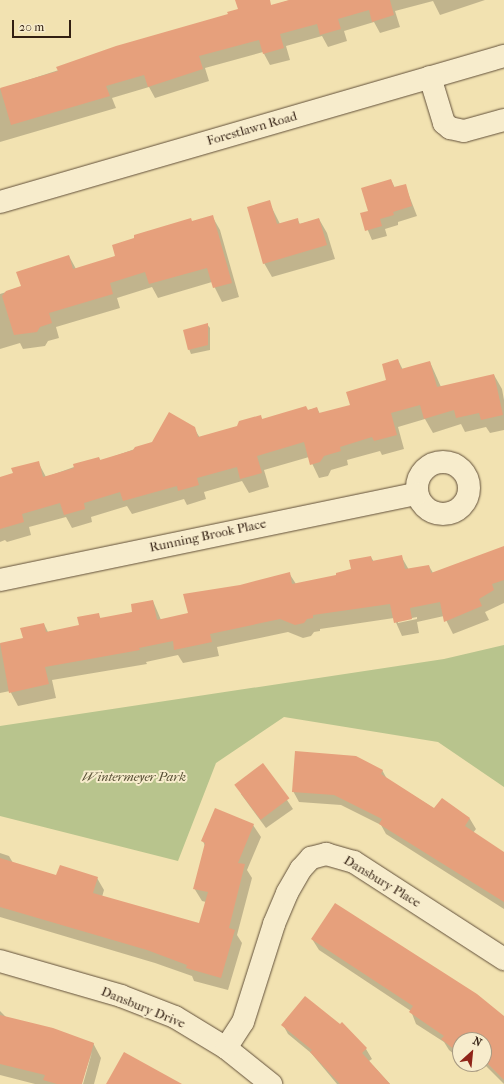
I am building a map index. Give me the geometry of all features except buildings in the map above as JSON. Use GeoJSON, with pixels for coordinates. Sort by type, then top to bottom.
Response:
{"type":"FeatureCollection","features":[{"type":"Feature","properties":{"kind":"street","name":"Forestlawn Road"},"geometry":{"type":"LineString","coordinates":[[0,202],[504,56]]}},
{"type":"Feature","properties":{"kind":"street"},"geometry":{"type":"LineString","coordinates":[[430,77],[444,124],[450,128],[464,131],[504,120]]}},
{"type":"Feature","properties":{"kind":"street","name":"Running Brook Place"},"geometry":{"type":"LineString","coordinates":[[0,580],[417,494]]}},
{"type":"Feature","properties":{"kind":"street","name":"Dansbury Place"},"geometry":{"type":"LineString","coordinates":[[226,1048],[243,1022],[274,924],[287,893],[301,869],[311,858],[326,854],[354,862],[504,959]]}},
{"type":"Feature","properties":{"kind":"street","name":"Dansbury Drive"},"geometry":{"type":"LineString","coordinates":[[0,961],[121,996],[175,1017],[226,1048],[271,1084]]}},
{"type":"Feature","properties":{"kind":"green space","name":"Wintermeyer Park"},"geometry":{"type":"Polygon","coordinates":[[[504,645],[504,787],[438,742],[284,717],[216,763],[178,861],[0,816],[0,726],[444,659],[504,645]]]}}]}
